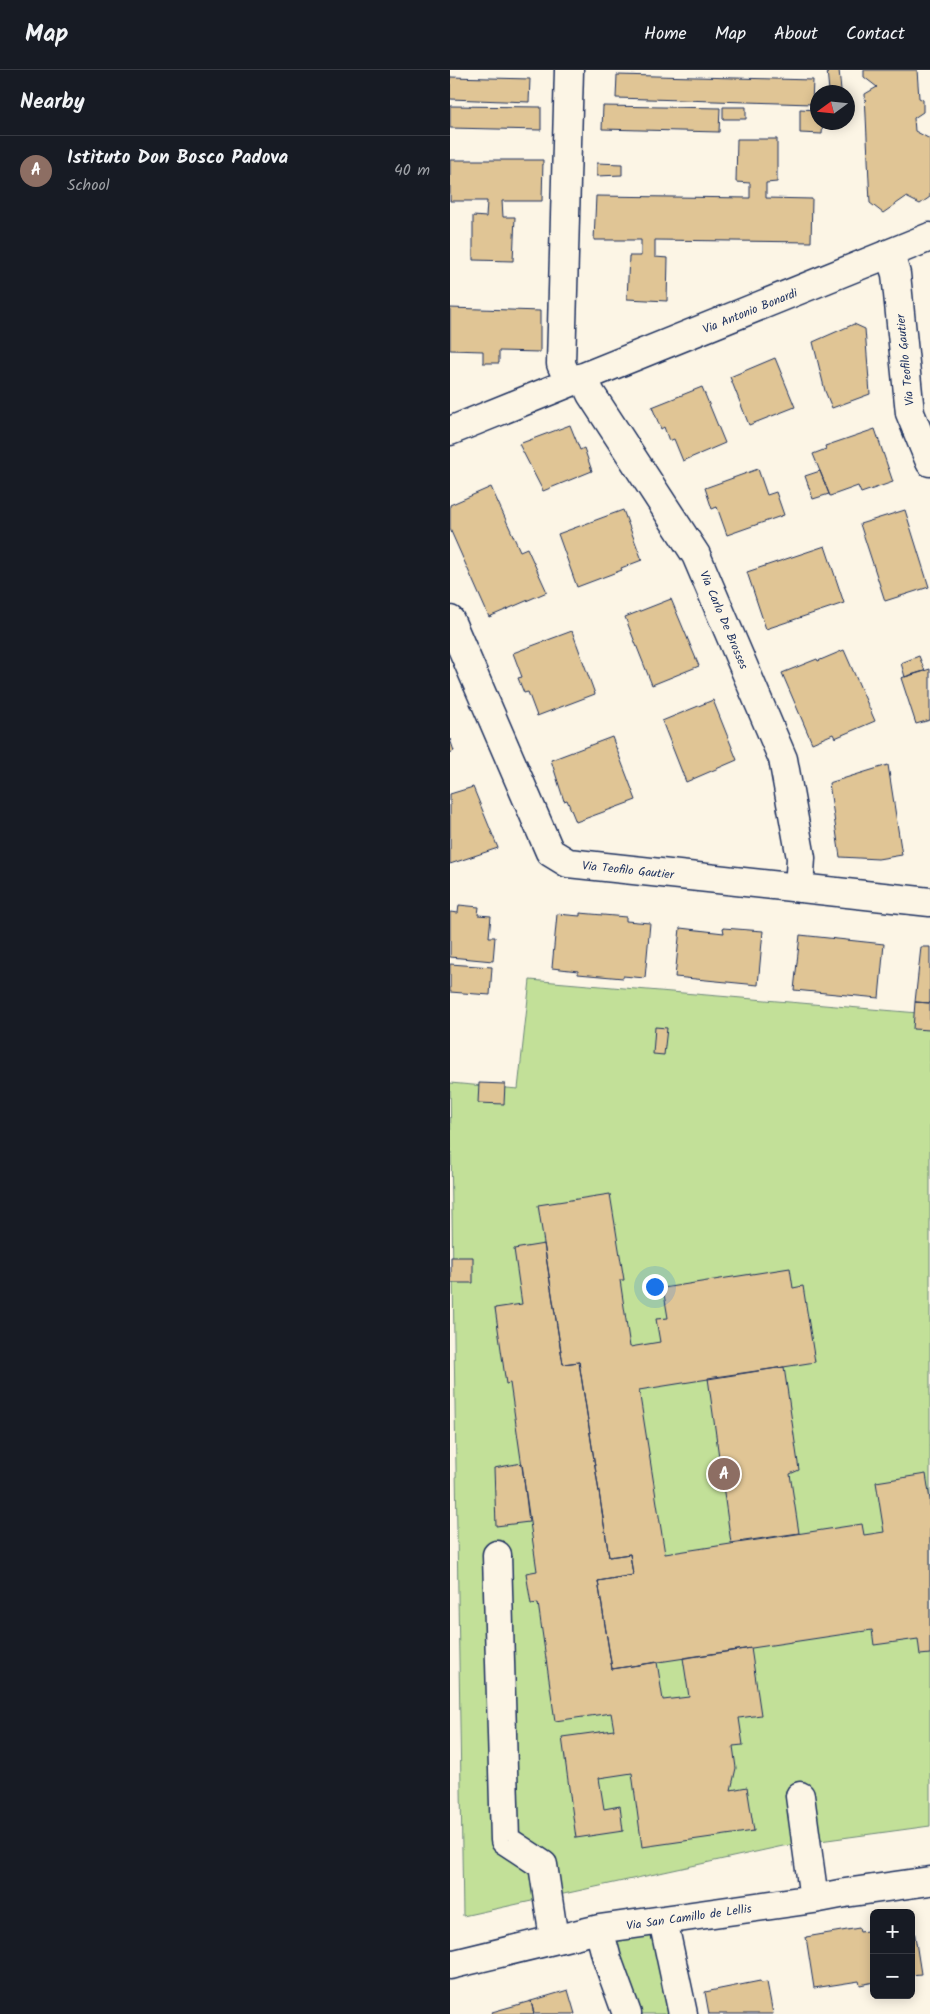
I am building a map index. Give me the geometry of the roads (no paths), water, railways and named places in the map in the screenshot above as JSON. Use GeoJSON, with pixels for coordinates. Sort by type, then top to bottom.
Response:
{"type":"FeatureCollection","features":[{"type":"Feature","properties":{"kind":"street"},"geometry":{"type":"LineString","coordinates":[[569,70],[561,364],[576,379]]}},
{"type":"Feature","properties":{"kind":"street","name":"Via Antonio Bonardi"},"geometry":{"type":"LineString","coordinates":[[450,431],[890,255],[930,237]]}},
{"type":"Feature","properties":{"kind":"street","name":"Via Teofilo Gautier"},"geometry":{"type":"LineString","coordinates":[[890,255],[896,274],[910,413],[930,462]]}},
{"type":"Feature","properties":{"kind":"street","name":"Via Carlo De Brosses"},"geometry":{"type":"LineString","coordinates":[[576,379],[591,394],[696,555],[783,758],[801,858],[799,888]]}},
{"type":"Feature","properties":{"kind":"street","name":"Via Teofilo Gautier"},"geometry":{"type":"LineString","coordinates":[[450,620],[550,852],[568,863],[930,902]]}},
{"type":"Feature","properties":{"kind":"street"},"geometry":{"type":"LineString","coordinates":[[497,1555],[505,1840],[543,1864],[554,1939]]}},
{"type":"Feature","properties":{"kind":"street"},"geometry":{"type":"LineString","coordinates":[[800,1796],[814,1899]]}},
{"type":"Feature","properties":{"kind":"street","name":"Via San Camillo de Lellis"},"geometry":{"type":"LineString","coordinates":[[450,1965],[554,1939],[599,1930],[930,1881]]}},
{"type":"Feature","properties":{"kind":"street","name":"Via San Camillo de Lellis"},"geometry":{"type":"LineString","coordinates":[[662,1920],[683,2014]]}},
{"type":"Feature","properties":{"kind":"street"},"geometry":{"type":"LineString","coordinates":[[599,1930],[607,1959],[627,2014]]}},
{"type":"Feature","properties":{"kind":"place","name":"Istituto Don Bosco Padova"},"geometry":{"type":"Point","coordinates":[724,1474]}}]}
